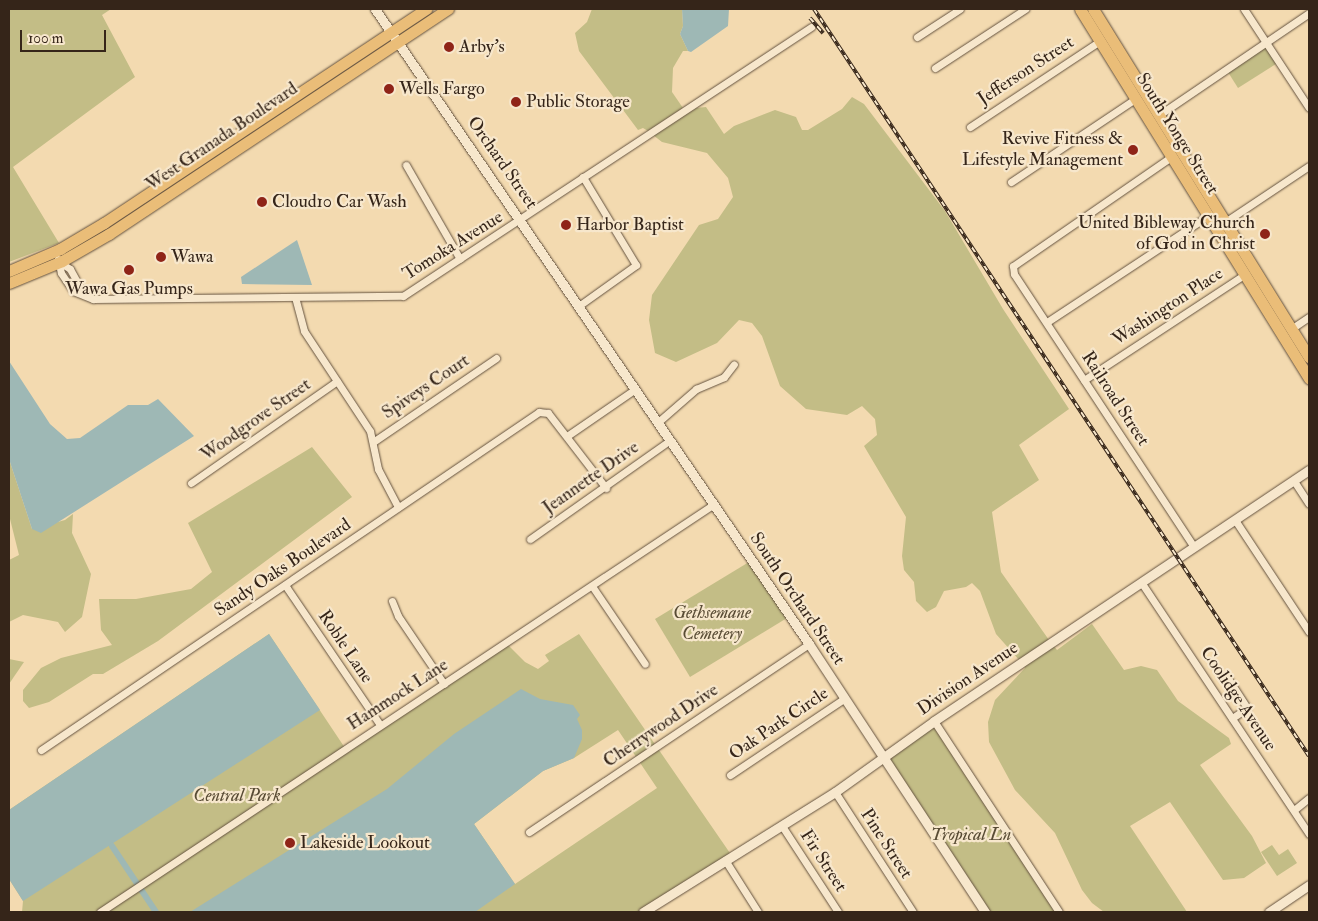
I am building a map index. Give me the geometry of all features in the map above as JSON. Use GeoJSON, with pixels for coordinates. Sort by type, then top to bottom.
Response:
{"type":"FeatureCollection","features":[{"type":"Feature","properties":{"kind":"main road","name":"West Granada Boulevard"},"geometry":{"type":"LineString","coordinates":[[9,283],[57,257],[109,234],[245,136],[393,36],[426,9]]}},
{"type":"Feature","properties":{"kind":"main road","name":"West Granada Boulevard"},"geometry":{"type":"LineString","coordinates":[[393,36],[448,9]]}},
{"type":"Feature","properties":{"kind":"main road","name":"South Yonge Street"},"geometry":{"type":"LineString","coordinates":[[1080,9],[1309,380]]}},
{"type":"Feature","properties":{"kind":"main road","name":"South Yonge Street"},"geometry":{"type":"LineString","coordinates":[[1093,9],[1309,358]]}},
{"type":"Feature","properties":{"kind":"main road"},"geometry":{"type":"LineString","coordinates":[[1136,101],[1159,115]]}},
{"type":"Feature","properties":{"kind":"main road","name":"West Granada Boulevard"},"geometry":{"type":"LineString","coordinates":[[9,271],[57,257]]}},
{"type":"Feature","properties":{"kind":"main road"},"geometry":{"type":"LineString","coordinates":[[1244,275],[1262,282]]}},
{"type":"Feature","properties":{"kind":"street","name":"Orchard Street"},"geometry":{"type":"LineString","coordinates":[[375,9],[580,305]]}},
{"type":"Feature","properties":{"kind":"street"},"geometry":{"type":"LineString","coordinates":[[917,37],[960,9]]}},
{"type":"Feature","properties":{"kind":"street"},"geometry":{"type":"LineString","coordinates":[[935,68],[1025,9]]}},
{"type":"Feature","properties":{"kind":"street"},"geometry":{"type":"LineString","coordinates":[[1244,9],[1309,108]]}},
{"type":"Feature","properties":{"kind":"street"},"geometry":{"type":"LineString","coordinates":[[1159,115],[1309,13]]}},
{"type":"Feature","properties":{"kind":"street","name":"Tomoka Avenue"},"geometry":{"type":"LineString","coordinates":[[57,257],[61,273],[72,291],[93,299],[403,296],[522,220],[583,177],[811,27]]}},
{"type":"Feature","properties":{"kind":"street","name":"Jefferson Street"},"geometry":{"type":"LineString","coordinates":[[970,127],[1100,41]]}},
{"type":"Feature","properties":{"kind":"street"},"geometry":{"type":"LineString","coordinates":[[1010,182],[1136,101]]}},
{"type":"Feature","properties":{"kind":"street","name":"Railroad Street"},"geometry":{"type":"LineString","coordinates":[[1171,157],[1013,266],[1014,274],[1194,547]]}},
{"type":"Feature","properties":{"kind":"street"},"geometry":{"type":"LineString","coordinates":[[406,165],[460,259]]}},
{"type":"Feature","properties":{"kind":"street"},"geometry":{"type":"LineString","coordinates":[[1225,222],[1309,166]]}},
{"type":"Feature","properties":{"kind":"street"},"geometry":{"type":"LineString","coordinates":[[580,305],[636,265],[583,177]]}},
{"type":"Feature","properties":{"kind":"street"},"geometry":{"type":"LineString","coordinates":[[1047,322],[1208,216]]}},
{"type":"Feature","properties":{"kind":"street","name":"Washington Place"},"geometry":{"type":"LineString","coordinates":[[1084,380],[1244,275]]}},
{"type":"Feature","properties":{"kind":"street"},"geometry":{"type":"LineString","coordinates":[[294,297],[299,322],[373,442],[378,469],[398,507]]}},
{"type":"Feature","properties":{"kind":"street","name":"South Orchard Street"},"geometry":{"type":"LineString","coordinates":[[580,305],[634,390],[809,644],[985,912]]}},
{"type":"Feature","properties":{"kind":"street"},"geometry":{"type":"LineString","coordinates":[[1291,329],[1309,317]]}},
{"type":"Feature","properties":{"kind":"street","name":"Spiveys Court"},"geometry":{"type":"LineString","coordinates":[[373,442],[496,358]]}},
{"type":"Feature","properties":{"kind":"street"},"geometry":{"type":"LineString","coordinates":[[657,423],[696,389],[724,377],[734,364]]}},
{"type":"Feature","properties":{"kind":"street","name":"Woodgrove Street"},"geometry":{"type":"LineString","coordinates":[[191,483],[337,381]]}},
{"type":"Feature","properties":{"kind":"street"},"geometry":{"type":"LineString","coordinates":[[606,488],[567,436],[634,390]]}},
{"type":"Feature","properties":{"kind":"street","name":"Sandy Oaks Boulevard"},"geometry":{"type":"LineString","coordinates":[[42,750],[398,507],[541,412],[548,413],[567,436]]}},
{"type":"Feature","properties":{"kind":"street","name":"Jeannette Drive"},"geometry":{"type":"LineString","coordinates":[[530,539],[606,488],[669,441]]}},
{"type":"Feature","properties":{"kind":"street","name":"Division Avenue"},"geometry":{"type":"LineString","coordinates":[[644,912],[835,792],[934,721],[1309,470]]}},
{"type":"Feature","properties":{"kind":"street"},"geometry":{"type":"LineString","coordinates":[[1294,481],[1309,504]]}},
{"type":"Feature","properties":{"kind":"street","name":"Hammock Lane"},"geometry":{"type":"LineString","coordinates":[[100,912],[714,504]]}},
{"type":"Feature","properties":{"kind":"street"},"geometry":{"type":"LineString","coordinates":[[1235,520],[1309,632]]}},
{"type":"Feature","properties":{"kind":"street","name":"Coolidge Avenue"},"geometry":{"type":"LineString","coordinates":[[1141,582],[1309,834]]}},
{"type":"Feature","properties":{"kind":"street","name":"Roble Lane"},"geometry":{"type":"LineString","coordinates":[[285,585],[380,725]]}},
{"type":"Feature","properties":{"kind":"street"},"geometry":{"type":"LineString","coordinates":[[592,586],[645,664]]}},
{"type":"Feature","properties":{"kind":"street"},"geometry":{"type":"LineString","coordinates":[[392,600],[398,616],[444,684]]}},
{"type":"Feature","properties":{"kind":"street","name":"Cherrywood Drive"},"geometry":{"type":"LineString","coordinates":[[529,832],[809,644]]}},
{"type":"Feature","properties":{"kind":"street"},"geometry":{"type":"LineString","coordinates":[[1229,680],[1247,708],[1232,718]]}},
{"type":"Feature","properties":{"kind":"street","name":"Oak Park Circle"},"geometry":{"type":"LineString","coordinates":[[730,775],[845,698]]}},
{"type":"Feature","properties":{"kind":"street"},"geometry":{"type":"LineString","coordinates":[[934,721],[1059,912]]}},
{"type":"Feature","properties":{"kind":"street","name":"Pine Street"},"geometry":{"type":"LineString","coordinates":[[835,792],[913,912]]}},
{"type":"Feature","properties":{"kind":"street"},"geometry":{"type":"LineString","coordinates":[[1294,810],[1309,798]]}},
{"type":"Feature","properties":{"kind":"street","name":"Fir Street"},"geometry":{"type":"LineString","coordinates":[[782,826],[838,912]]}},
{"type":"Feature","properties":{"kind":"street"},"geometry":{"type":"LineString","coordinates":[[725,860],[758,912]]}},
{"type":"Feature","properties":{"kind":"street"},"geometry":{"type":"LineString","coordinates":[[1269,912],[1309,885]]}},
{"type":"Feature","properties":{"kind":"green space"},"geometry":{"type":"Polygon","coordinates":[[[9,9],[111,9],[102,15],[135,77],[13,167],[59,243],[9,262],[9,9]]]}},
{"type":"Feature","properties":{"kind":"green space"},"geometry":{"type":"Polygon","coordinates":[[[592,9],[682,9],[683,26],[680,34],[688,51],[683,51],[673,68],[672,92],[683,108],[648,131],[643,128],[638,130],[579,51],[575,33],[587,22],[592,9]]]}},
{"type":"Feature","properties":{"kind":"green space"},"geometry":{"type":"Polygon","coordinates":[[[1266,42],[1279,62],[1238,88],[1226,69],[1266,42]]]}},
{"type":"Feature","properties":{"kind":"green space"},"geometry":{"type":"Polygon","coordinates":[[[852,97],[864,104],[945,211],[1003,309],[1069,409],[1019,445],[1039,480],[992,512],[1001,572],[1049,640],[1019,660],[996,634],[980,591],[972,583],[966,587],[944,591],[936,607],[927,612],[916,601],[914,582],[904,570],[902,556],[906,517],[864,446],[877,435],[875,419],[862,406],[847,415],[806,409],[780,386],[762,336],[752,323],[739,320],[717,343],[676,362],[655,353],[649,320],[652,295],[699,225],[718,219],[733,197],[728,178],[707,153],[662,142],[653,135],[696,108],[706,107],[724,134],[734,126],[775,110],[796,117],[802,130],[808,130],[842,109],[852,97]]]}},
{"type":"Feature","properties":{"kind":"green space"},"geometry":{"type":"Polygon","coordinates":[[[312,447],[352,497],[158,641],[103,674],[93,674],[49,702],[29,708],[23,701],[23,690],[41,668],[61,658],[112,645],[101,630],[99,599],[136,599],[191,589],[212,572],[188,523],[312,447]]]}},
{"type":"Feature","properties":{"kind":"green space"},"geometry":{"type":"Polygon","coordinates":[[[9,459],[32,529],[65,520],[73,514],[72,533],[91,574],[82,617],[65,632],[58,622],[23,615],[9,622],[9,560],[19,555],[9,515],[9,459]]]}},
{"type":"Feature","properties":{"kind":"green space","name":"Gethsemane Cemetery"},"geometry":{"type":"Polygon","coordinates":[[[749,562],[787,618],[690,677],[655,619],[749,562]]]}},
{"type":"Feature","properties":{"kind":"green space"},"geometry":{"type":"Polygon","coordinates":[[[1092,624],[1124,670],[1141,666],[1157,670],[1178,701],[1229,738],[1231,744],[1200,765],[1252,836],[1266,863],[1244,878],[1223,880],[1170,802],[1130,826],[1187,912],[1104,912],[1092,903],[1082,890],[1055,833],[1015,790],[989,742],[988,722],[995,700],[1025,668],[1023,665],[1053,645],[1057,650],[1092,624]]]}},
{"type":"Feature","properties":{"kind":"green space","name":"Central Park"},"geometry":{"type":"Polygon","coordinates":[[[269,634],[345,748],[506,643],[525,662],[538,669],[549,661],[545,655],[579,634],[732,856],[644,912],[22,912],[23,901],[9,879],[9,810],[269,634]],[[618,730],[574,758],[543,771],[474,824],[515,884],[657,788],[618,730]]]}},
{"type":"Feature","properties":{"kind":"green space"},"geometry":{"type":"Polygon","coordinates":[[[9,659],[24,662],[9,684],[9,659]]]}},
{"type":"Feature","properties":{"kind":"green space","name":"Tropical Ln"},"geometry":{"type":"Polygon","coordinates":[[[933,726],[1055,912],[989,912],[888,758],[933,726]]]}},
{"type":"Feature","properties":{"kind":"green space"},"geometry":{"type":"Polygon","coordinates":[[[1272,845],[1279,855],[1288,849],[1297,863],[1277,876],[1261,852],[1272,845]]]}},
{"type":"Feature","properties":{"kind":"water"},"geometry":{"type":"Polygon","coordinates":[[[682,9],[729,9],[728,26],[691,52],[688,51],[680,34],[683,26],[682,9]]]}},
{"type":"Feature","properties":{"kind":"water"},"geometry":{"type":"Polygon","coordinates":[[[297,240],[312,285],[242,284],[241,277],[297,240]]]}},
{"type":"Feature","properties":{"kind":"water"},"geometry":{"type":"Polygon","coordinates":[[[9,361],[50,424],[67,439],[80,438],[128,405],[148,405],[158,399],[194,436],[41,533],[32,529],[9,459],[9,361]]]}},
{"type":"Feature","properties":{"kind":"water"},"geometry":{"type":"Polygon","coordinates":[[[269,634],[320,710],[23,901],[9,879],[9,810],[269,634]]]}},
{"type":"Feature","properties":{"kind":"water"},"geometry":{"type":"Polygon","coordinates":[[[521,689],[540,699],[573,705],[580,715],[577,719],[582,730],[582,739],[574,758],[543,771],[474,824],[515,884],[475,912],[190,912],[387,789],[454,734],[521,689]]]}},
{"type":"Feature","properties":{"kind":"waterway"},"geometry":{"type":"LineString","coordinates":[[112,846],[156,912]]}},
{"type":"Feature","properties":{"kind":"railway"},"geometry":{"type":"LineString","coordinates":[[814,9],[1309,756]]}},
{"type":"Feature","properties":{"kind":"railway"},"geometry":{"type":"LineString","coordinates":[[810,18],[823,33]]}},
{"type":"Feature","properties":{"kind":"place","name":"Arby's"},"geometry":{"type":"Point","coordinates":[449,47]}},
{"type":"Feature","properties":{"kind":"place","name":"Wells Fargo"},"geometry":{"type":"Point","coordinates":[389,89]}},
{"type":"Feature","properties":{"kind":"place","name":"Public Storage"},"geometry":{"type":"Point","coordinates":[516,102]}},
{"type":"Feature","properties":{"kind":"place","name":"Revive Fitness & Lifestyle Management"},"geometry":{"type":"Point","coordinates":[1133,150]}},
{"type":"Feature","properties":{"kind":"place","name":"Cloud10 Car Wash"},"geometry":{"type":"Point","coordinates":[262,202]}},
{"type":"Feature","properties":{"kind":"place","name":"Harbor Baptist"},"geometry":{"type":"Point","coordinates":[566,225]}},
{"type":"Feature","properties":{"kind":"place","name":"United Bibleway Church of God in Christ"},"geometry":{"type":"Point","coordinates":[1265,234]}},
{"type":"Feature","properties":{"kind":"place","name":"Wawa"},"geometry":{"type":"Point","coordinates":[161,257]}},
{"type":"Feature","properties":{"kind":"place","name":"Wawa Gas Pumps"},"geometry":{"type":"Point","coordinates":[129,270]}},
{"type":"Feature","properties":{"kind":"place","name":"Lakeside Lookout"},"geometry":{"type":"Point","coordinates":[290,843]}}]}
